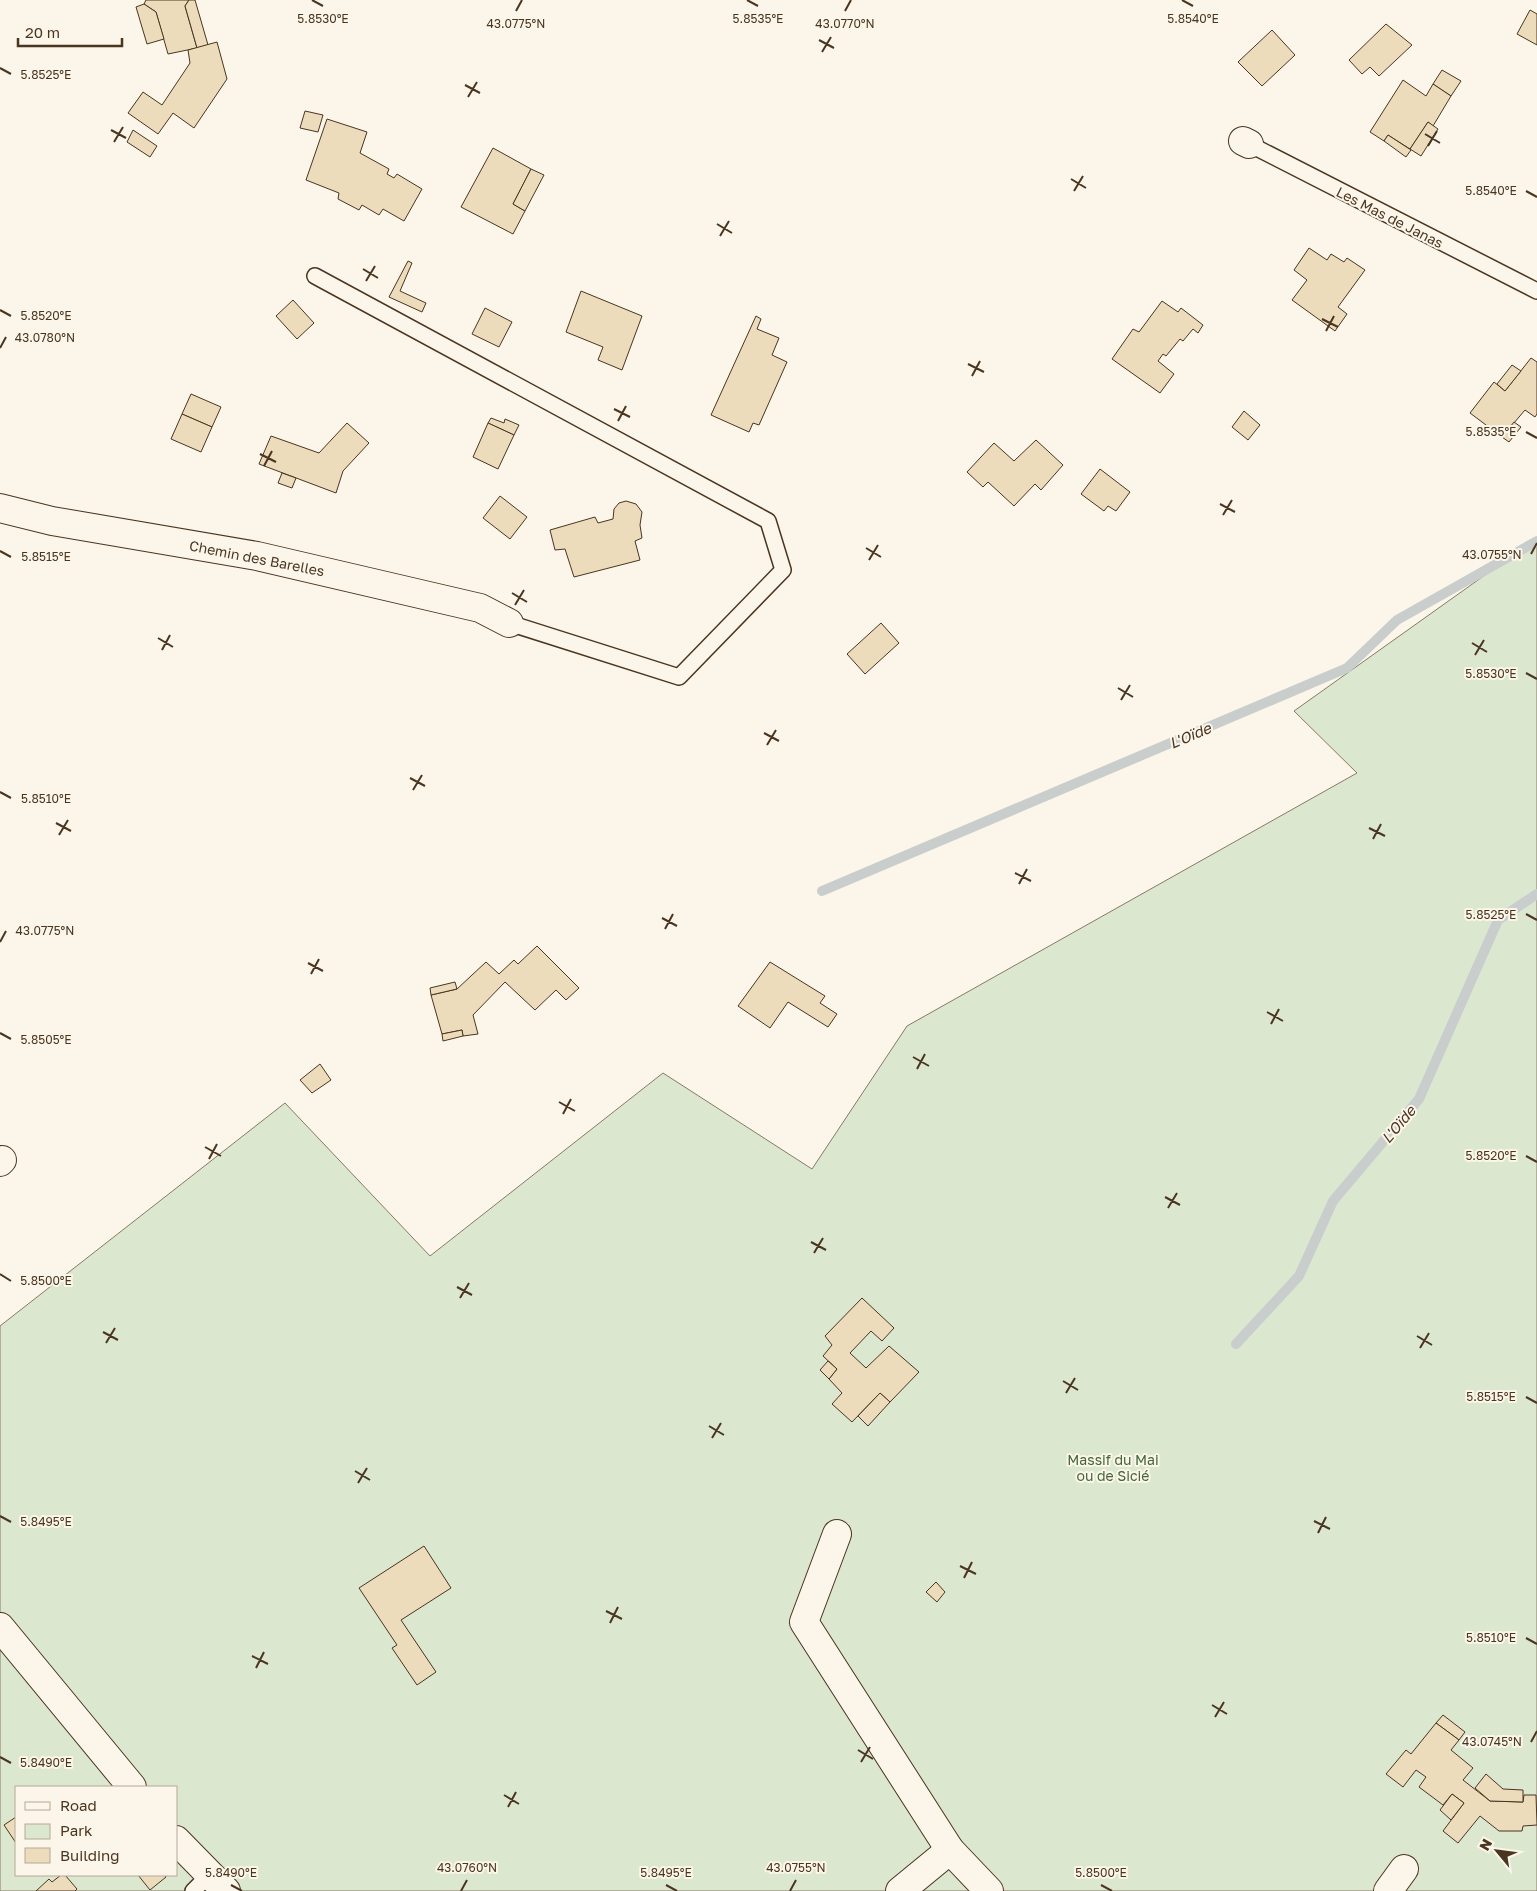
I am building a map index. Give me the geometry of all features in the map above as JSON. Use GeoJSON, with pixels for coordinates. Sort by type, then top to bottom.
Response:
{"type":"FeatureCollection","features":[{"type":"Feature","properties":{"kind":"street","name":"Chemin des Barelles"},"geometry":{"type":"LineString","coordinates":[[0,508],[52,521],[258,556],[480,608],[510,623]]}},
{"type":"Feature","properties":{"kind":"street"},"geometry":{"type":"LineString","coordinates":[[837,1534],[804,1622],[950,1850],[989,1891]]}},
{"type":"Feature","properties":{"kind":"street"},"geometry":{"type":"LineString","coordinates":[[0,1627],[131,1786]]}},
{"type":"Feature","properties":{"kind":"street"},"geometry":{"type":"LineString","coordinates":[[178,1843],[210,1885]]}},
{"type":"Feature","properties":{"kind":"street"},"geometry":{"type":"LineString","coordinates":[[900,1891],[950,1850]]}},
{"type":"Feature","properties":{"kind":"street"},"geometry":{"type":"LineString","coordinates":[[1388,1891],[1404,1869]]}},
{"type":"Feature","properties":{"kind":"lane","name":"Les Mas de Janas"},"geometry":{"type":"LineString","coordinates":[[1246,142],[1537,292]]}},
{"type":"Feature","properties":{"kind":"lane"},"geometry":{"type":"LineString","coordinates":[[315,276],[768,521],[783,570],[679,677],[510,623]]}},
{"type":"Feature","properties":{"kind":"green space","name":"Massif du Mai ou de Sicié"},"geometry":{"type":"Polygon","coordinates":[[[1537,538],[1537,1891],[0,1891],[0,1326],[285,1103],[430,1256],[663,1073],[812,1169],[907,1026],[1357,773],[1294,711],[1537,538]]]}},
{"type":"Feature","properties":{"kind":"building"},"geometry":{"type":"Polygon","coordinates":[[[146,0],[189,0],[185,6],[197,48],[168,54],[156,12],[144,4],[146,0]]]}},
{"type":"Feature","properties":{"kind":"building"},"geometry":{"type":"Polygon","coordinates":[[[189,0],[195,0],[208,45],[197,48],[185,6],[189,0]]]}},
{"type":"Feature","properties":{"kind":"building"},"geometry":{"type":"Polygon","coordinates":[[[144,4],[156,12],[164,39],[147,44],[136,7],[144,4]]]}},
{"type":"Feature","properties":{"kind":"building"},"geometry":{"type":"Polygon","coordinates":[[[1530,10],[1537,14],[1537,45],[1517,34],[1530,10]]]}},
{"type":"Feature","properties":{"kind":"building"},"geometry":{"type":"Polygon","coordinates":[[[1386,24],[1412,45],[1379,76],[1370,67],[1362,74],[1349,60],[1386,24]]]}},
{"type":"Feature","properties":{"kind":"building"},"geometry":{"type":"Polygon","coordinates":[[[1272,30],[1295,55],[1262,86],[1238,62],[1272,30]]]}},
{"type":"Feature","properties":{"kind":"building"},"geometry":{"type":"Polygon","coordinates":[[[217,42],[227,79],[194,128],[173,113],[158,134],[128,113],[143,92],[162,105],[190,63],[188,50],[217,42]]]}},
{"type":"Feature","properties":{"kind":"building"},"geometry":{"type":"Polygon","coordinates":[[[1442,70],[1461,81],[1451,96],[1433,84],[1442,70]]]}},
{"type":"Feature","properties":{"kind":"building"},"geometry":{"type":"Polygon","coordinates":[[[1403,80],[1426,96],[1433,84],[1451,96],[1433,126],[1428,122],[1410,149],[1388,135],[1384,141],[1370,132],[1403,80]]]}},
{"type":"Feature","properties":{"kind":"building"},"geometry":{"type":"Polygon","coordinates":[[[305,111],[323,115],[318,132],[300,128],[305,111]]]}},
{"type":"Feature","properties":{"kind":"building"},"geometry":{"type":"Polygon","coordinates":[[[327,119],[367,132],[360,153],[389,169],[387,174],[394,178],[397,174],[422,189],[404,221],[383,209],[379,215],[362,205],[359,210],[338,199],[339,193],[306,180],[327,119]]]}},
{"type":"Feature","properties":{"kind":"building"},"geometry":{"type":"Polygon","coordinates":[[[1428,122],[1438,129],[1421,156],[1410,149],[1428,122]]]}},
{"type":"Feature","properties":{"kind":"building"},"geometry":{"type":"Polygon","coordinates":[[[133,130],[157,146],[150,157],[127,142],[133,130]]]}},
{"type":"Feature","properties":{"kind":"building"},"geometry":{"type":"Polygon","coordinates":[[[1388,135],[1411,150],[1406,157],[1384,141],[1388,135]]]}},
{"type":"Feature","properties":{"kind":"building"},"geometry":{"type":"Polygon","coordinates":[[[493,148],[531,169],[513,204],[525,211],[513,234],[461,207],[493,148]]]}},
{"type":"Feature","properties":{"kind":"building"},"geometry":{"type":"Polygon","coordinates":[[[531,169],[544,175],[525,211],[513,204],[531,169]]]}},
{"type":"Feature","properties":{"kind":"building"},"geometry":{"type":"Polygon","coordinates":[[[1309,248],[1327,260],[1331,254],[1344,262],[1347,258],[1365,270],[1338,307],[1347,314],[1335,331],[1292,300],[1307,280],[1294,270],[1309,248]]]}},
{"type":"Feature","properties":{"kind":"building"},"geometry":{"type":"Polygon","coordinates":[[[408,261],[412,263],[400,291],[426,303],[422,312],[389,297],[408,261]]]}},
{"type":"Feature","properties":{"kind":"building"},"geometry":{"type":"Polygon","coordinates":[[[581,291],[642,316],[622,370],[598,360],[603,347],[566,332],[581,291]]]}},
{"type":"Feature","properties":{"kind":"building"},"geometry":{"type":"Polygon","coordinates":[[[293,300],[314,323],[297,339],[276,316],[293,300]]]}},
{"type":"Feature","properties":{"kind":"building"},"geometry":{"type":"Polygon","coordinates":[[[1162,301],[1178,312],[1181,308],[1203,325],[1198,333],[1193,329],[1183,341],[1180,339],[1166,356],[1163,354],[1158,361],[1174,374],[1160,393],[1112,359],[1133,329],[1139,332],[1162,301]]]}},
{"type":"Feature","properties":{"kind":"building"},"geometry":{"type":"Polygon","coordinates":[[[485,308],[512,322],[499,347],[472,334],[485,308]]]}},
{"type":"Feature","properties":{"kind":"building"},"geometry":{"type":"Polygon","coordinates":[[[756,316],[761,319],[757,329],[779,338],[772,355],[787,362],[759,425],[753,423],[749,432],[711,415],[756,316]]]}},
{"type":"Feature","properties":{"kind":"building"},"geometry":{"type":"Polygon","coordinates":[[[1531,358],[1537,362],[1537,414],[1535,417],[1525,410],[1502,437],[1470,413],[1494,382],[1505,391],[1531,358]]]}},
{"type":"Feature","properties":{"kind":"building"},"geometry":{"type":"Polygon","coordinates":[[[1512,365],[1521,371],[1505,391],[1497,384],[1512,365]]]}},
{"type":"Feature","properties":{"kind":"building"},"geometry":{"type":"Polygon","coordinates":[[[191,394],[221,407],[212,427],[182,414],[191,394]]]}},
{"type":"Feature","properties":{"kind":"building"},"geometry":{"type":"Polygon","coordinates":[[[1244,411],[1260,425],[1248,440],[1232,427],[1244,411]]]}},
{"type":"Feature","properties":{"kind":"building"},"geometry":{"type":"Polygon","coordinates":[[[182,414],[212,427],[201,452],[171,439],[182,414]]]}},
{"type":"Feature","properties":{"kind":"building"},"geometry":{"type":"Polygon","coordinates":[[[491,418],[504,423],[505,419],[519,425],[514,435],[488,423],[491,418]]]}},
{"type":"Feature","properties":{"kind":"building"},"geometry":{"type":"Polygon","coordinates":[[[1514,422],[1521,427],[1509,442],[1502,437],[1514,422]]]}},
{"type":"Feature","properties":{"kind":"building"},"geometry":{"type":"Polygon","coordinates":[[[347,423],[369,443],[343,471],[336,493],[259,464],[271,436],[319,453],[347,423]]]}},
{"type":"Feature","properties":{"kind":"building"},"geometry":{"type":"Polygon","coordinates":[[[488,423],[514,435],[498,469],[473,457],[488,423]]]}},
{"type":"Feature","properties":{"kind":"building"},"geometry":{"type":"Polygon","coordinates":[[[1036,440],[1063,465],[1041,490],[1035,484],[1014,506],[988,482],[983,487],[967,472],[994,443],[1014,461],[1036,440]]]}},
{"type":"Feature","properties":{"kind":"building"},"geometry":{"type":"Polygon","coordinates":[[[1100,469],[1130,492],[1116,511],[1108,506],[1104,511],[1081,494],[1100,469]]]}},
{"type":"Feature","properties":{"kind":"building"},"geometry":{"type":"Polygon","coordinates":[[[282,473],[296,478],[292,488],[278,483],[282,473]]]}},
{"type":"Feature","properties":{"kind":"building"},"geometry":{"type":"Polygon","coordinates":[[[500,496],[527,517],[510,539],[483,518],[500,496]]]}},
{"type":"Feature","properties":{"kind":"building"},"geometry":{"type":"Polygon","coordinates":[[[626,501],[636,504],[642,512],[640,525],[642,538],[635,541],[640,560],[574,577],[565,549],[555,550],[550,530],[595,517],[598,523],[613,519],[614,509],[619,503],[626,501]]]}},
{"type":"Feature","properties":{"kind":"building"},"geometry":{"type":"Polygon","coordinates":[[[881,623],[899,643],[865,674],[847,654],[881,623]]]}},
{"type":"Feature","properties":{"kind":"building"},"geometry":{"type":"Polygon","coordinates":[[[537,946],[579,988],[566,1000],[556,990],[535,1010],[505,982],[473,1015],[478,1034],[463,1036],[462,1030],[442,1034],[431,995],[457,989],[486,962],[499,974],[514,960],[518,964],[537,946]]]}},
{"type":"Feature","properties":{"kind":"building"},"geometry":{"type":"Polygon","coordinates":[[[770,962],[825,996],[820,1003],[837,1014],[828,1027],[788,1002],[770,1028],[738,1006],[770,962]]]}},
{"type":"Feature","properties":{"kind":"building"},"geometry":{"type":"Polygon","coordinates":[[[455,982],[457,989],[431,995],[430,988],[455,982]]]}},
{"type":"Feature","properties":{"kind":"building"},"geometry":{"type":"Polygon","coordinates":[[[462,1030],[463,1036],[443,1041],[442,1034],[462,1030]]]}},
{"type":"Feature","properties":{"kind":"building"},"geometry":{"type":"Polygon","coordinates":[[[320,1064],[331,1080],[312,1093],[300,1080],[320,1064]]]}},
{"type":"Feature","properties":{"kind":"building"},"geometry":{"type":"Polygon","coordinates":[[[862,1298],[894,1328],[882,1341],[871,1331],[850,1353],[866,1368],[889,1346],[919,1372],[890,1402],[880,1393],[852,1422],[832,1404],[842,1393],[829,1379],[837,1369],[823,1356],[832,1345],[825,1336],[862,1298]]]}},
{"type":"Feature","properties":{"kind":"building"},"geometry":{"type":"Polygon","coordinates":[[[828,1361],[837,1369],[829,1379],[820,1370],[828,1361]]]}},
{"type":"Feature","properties":{"kind":"building"},"geometry":{"type":"Polygon","coordinates":[[[880,1393],[890,1402],[868,1426],[858,1416],[880,1393]]]}},
{"type":"Feature","properties":{"kind":"building"},"geometry":{"type":"Polygon","coordinates":[[[424,1546],[451,1588],[401,1620],[436,1672],[417,1685],[392,1648],[397,1645],[359,1588],[424,1546]]]}},
{"type":"Feature","properties":{"kind":"building"},"geometry":{"type":"Polygon","coordinates":[[[936,1582],[945,1592],[937,1602],[926,1592],[936,1582]]]}},
{"type":"Feature","properties":{"kind":"building"},"geometry":{"type":"Polygon","coordinates":[[[1443,1715],[1465,1732],[1459,1740],[1436,1723],[1443,1715]]]}},
{"type":"Feature","properties":{"kind":"building"},"geometry":{"type":"Polygon","coordinates":[[[1436,1723],[1459,1740],[1451,1750],[1473,1768],[1463,1780],[1490,1801],[1523,1802],[1524,1795],[1536,1795],[1537,1825],[1523,1826],[1522,1831],[1499,1831],[1480,1816],[1458,1843],[1443,1831],[1464,1803],[1452,1794],[1443,1805],[1419,1787],[1426,1777],[1416,1770],[1403,1787],[1386,1774],[1406,1750],[1411,1754],[1436,1723]]]}},
{"type":"Feature","properties":{"kind":"building"},"geometry":{"type":"Polygon","coordinates":[[[1486,1774],[1503,1789],[1523,1790],[1523,1802],[1490,1801],[1475,1788],[1486,1774]]]}},
{"type":"Feature","properties":{"kind":"building"},"geometry":{"type":"Polygon","coordinates":[[[1452,1794],[1464,1803],[1451,1820],[1440,1810],[1452,1794]]]}},
{"type":"Feature","properties":{"kind":"building"},"geometry":{"type":"Polygon","coordinates":[[[15,1818],[15,1842],[4,1825],[15,1818]]]}},
{"type":"Feature","properties":{"kind":"building"},"geometry":{"type":"Polygon","coordinates":[[[60,1876],[66,1876],[77,1889],[75,1891],[36,1891],[49,1879],[52,1882],[60,1876]]]}},
{"type":"Feature","properties":{"kind":"building"},"geometry":{"type":"Polygon","coordinates":[[[139,1876],[166,1876],[166,1877],[150,1890],[139,1876]]]}},
{"type":"Feature","properties":{"kind":"waterway","name":"L'Oïde"},"geometry":{"type":"LineString","coordinates":[[822,891],[1347,668],[1397,620],[1537,541]]}},
{"type":"Feature","properties":{"kind":"waterway","name":"L'Oïde"},"geometry":{"type":"LineString","coordinates":[[1236,1344],[1299,1276],[1333,1201],[1419,1099],[1498,920],[1537,894]]}}]}
